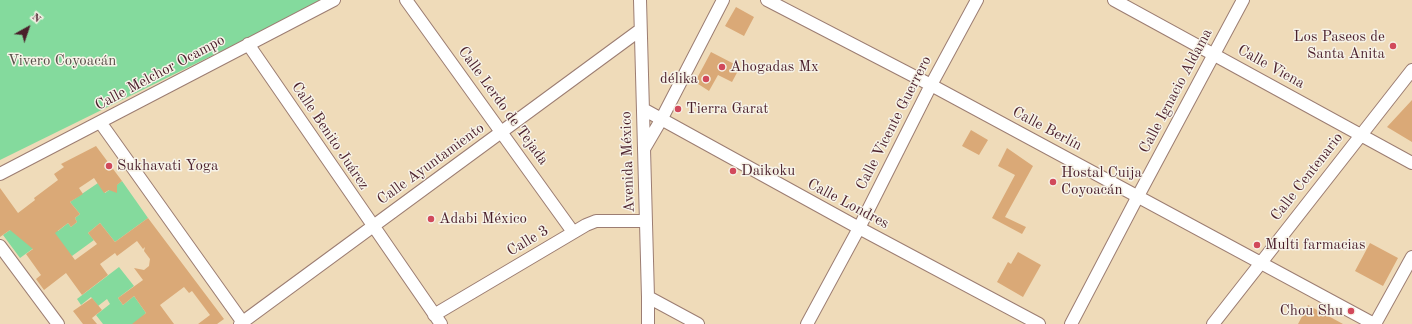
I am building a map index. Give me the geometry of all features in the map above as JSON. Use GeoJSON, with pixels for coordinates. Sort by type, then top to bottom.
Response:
{"type":"FeatureCollection","features":[{"type":"Feature","properties":{"kind":"street","name":"Calle Melchor Ocampo"},"geometry":{"type":"LineString","coordinates":[[0,174],[334,0]]}},
{"type":"Feature","properties":{"kind":"street","name":"Calle Lerdo de Tejada"},"geometry":{"type":"LineString","coordinates":[[406,0],[574,232]]}},
{"type":"Feature","properties":{"kind":"street","name":"Avenida México"},"geometry":{"type":"LineString","coordinates":[[640,0],[648,324]]}},
{"type":"Feature","properties":{"kind":"street"},"geometry":{"type":"LineString","coordinates":[[644,149],[661,120],[723,0]]}},
{"type":"Feature","properties":{"kind":"street","name":"Calle Berlín"},"geometry":{"type":"LineString","coordinates":[[767,0],[931,85],[1374,324]]}},
{"type":"Feature","properties":{"kind":"street","name":"Calle Vicente Guerrero"},"geometry":{"type":"LineString","coordinates":[[807,324],[931,85],[977,0]]}},
{"type":"Feature","properties":{"kind":"street","name":"Calle Viena"},"geometry":{"type":"LineString","coordinates":[[1114,0],[1412,162]]}},
{"type":"Feature","properties":{"kind":"street","name":"Calle Ignacio Aldama"},"geometry":{"type":"LineString","coordinates":[[1071,324],[1243,0]]}},
{"type":"Feature","properties":{"kind":"street","name":"Calle Ayuntamiento"},"geometry":{"type":"LineString","coordinates":[[242,323],[640,30]]}},
{"type":"Feature","properties":{"kind":"street","name":"Calle Benito Juárez"},"geometry":{"type":"LineString","coordinates":[[248,44],[438,320]]}},
{"type":"Feature","properties":{"kind":"street","name":"Calle Centenario"},"geometry":{"type":"LineString","coordinates":[[1213,324],[1412,70]]}},
{"type":"Feature","properties":{"kind":"street","name":"Calle Londres"},"geometry":{"type":"LineString","coordinates":[[643,109],[858,228],[1039,324]]}},
{"type":"Feature","properties":{"kind":"street"},"geometry":{"type":"LineString","coordinates":[[100,122],[242,323]]}},
{"type":"Feature","properties":{"kind":"street","name":"Calle 3"},"geometry":{"type":"LineString","coordinates":[[438,320],[574,232],[596,221],[646,221]]}},
{"type":"Feature","properties":{"kind":"street"},"geometry":{"type":"LineString","coordinates":[[0,246],[58,324]]}},
{"type":"Feature","properties":{"kind":"street"},"geometry":{"type":"LineString","coordinates":[[1374,324],[1412,257]]}},
{"type":"Feature","properties":{"kind":"street"},"geometry":{"type":"LineString","coordinates":[[648,297],[698,324]]}},
{"type":"Feature","properties":{"kind":"green space","name":"Vivero Coyoacán"},"geometry":{"type":"Polygon","coordinates":[[[0,0],[325,0],[0,160],[0,0]]]}},
{"type":"Feature","properties":{"kind":"green space"},"geometry":{"type":"Polygon","coordinates":[[[122,181],[148,218],[115,242],[100,223],[88,233],[94,240],[72,256],[42,242],[20,258],[3,235],[10,230],[55,227],[58,231],[68,223],[71,227],[77,222],[75,218],[80,214],[70,202],[98,183],[105,193],[122,181]]]}},
{"type":"Feature","properties":{"kind":"green space"},"geometry":{"type":"Polygon","coordinates":[[[119,267],[134,286],[118,298],[123,305],[134,296],[146,313],[136,324],[103,324],[96,315],[110,304],[107,299],[98,306],[91,297],[81,305],[77,299],[119,267]]]}},
{"type":"Feature","properties":{"kind":"building"},"geometry":{"type":"Polygon","coordinates":[[[736,7],[754,17],[744,36],[725,26],[736,7]]]}},
{"type":"Feature","properties":{"kind":"building","name":"Ahogadas Mx"},"geometry":{"type":"Polygon","coordinates":[[[711,52],[740,67],[732,82],[718,75],[709,91],[695,82],[711,52]]]}},
{"type":"Feature","properties":{"kind":"building"},"geometry":{"type":"Polygon","coordinates":[[[1412,100],[1412,142],[1387,127],[1412,100]]]}},
{"type":"Feature","properties":{"kind":"building"},"geometry":{"type":"Polygon","coordinates":[[[971,130],[988,140],[979,155],[962,146],[971,130]]]}},
{"type":"Feature","properties":{"kind":"building"},"geometry":{"type":"Polygon","coordinates":[[[96,146],[122,181],[117,185],[117,193],[109,190],[104,193],[94,178],[79,188],[83,194],[70,202],[80,214],[75,218],[77,222],[71,227],[68,223],[55,233],[75,260],[97,244],[88,233],[100,223],[115,242],[148,218],[224,319],[217,324],[198,324],[210,315],[192,291],[189,293],[184,287],[160,305],[174,324],[132,324],[146,313],[134,296],[123,305],[118,298],[143,280],[134,268],[144,270],[149,266],[150,259],[144,251],[145,247],[143,249],[137,241],[117,256],[115,253],[100,264],[108,275],[82,295],[66,273],[44,290],[36,279],[41,275],[26,254],[33,249],[10,230],[0,237],[0,188],[18,213],[35,200],[34,198],[58,180],[54,174],[64,167],[61,164],[96,146]]]}},
{"type":"Feature","properties":{"kind":"building"},"geometry":{"type":"Polygon","coordinates":[[[1007,148],[1033,166],[1005,217],[1026,227],[1022,234],[992,218],[1015,175],[998,166],[1007,148]]]}},
{"type":"Feature","properties":{"kind":"building"},"geometry":{"type":"Polygon","coordinates":[[[1370,243],[1398,258],[1383,286],[1355,271],[1370,243]]]}},
{"type":"Feature","properties":{"kind":"building"},"geometry":{"type":"Polygon","coordinates":[[[1018,252],[1041,265],[1023,297],[997,282],[1008,262],[1011,264],[1018,252]]]}},
{"type":"Feature","properties":{"kind":"building"},"geometry":{"type":"Polygon","coordinates":[[[92,298],[102,310],[92,318],[97,324],[83,324],[73,311],[92,298]]]}},
{"type":"Feature","properties":{"kind":"building"},"geometry":{"type":"Polygon","coordinates":[[[1308,305],[1343,324],[1298,324],[1308,305]]]}},
{"type":"Feature","properties":{"kind":"place","name":"Los Paseos de Santa Anita"},"geometry":{"type":"Point","coordinates":[1393,46]}},
{"type":"Feature","properties":{"kind":"place","name":"Ahogadas Mx"},"geometry":{"type":"Point","coordinates":[722,67]}},
{"type":"Feature","properties":{"kind":"place","name":"délika"},"geometry":{"type":"Point","coordinates":[706,79]}},
{"type":"Feature","properties":{"kind":"place","name":"Tierra Garat"},"geometry":{"type":"Point","coordinates":[678,109]}},
{"type":"Feature","properties":{"kind":"place","name":"Sukhavati Yoga"},"geometry":{"type":"Point","coordinates":[109,166]}},
{"type":"Feature","properties":{"kind":"place","name":"Daikoku"},"geometry":{"type":"Point","coordinates":[733,171]}},
{"type":"Feature","properties":{"kind":"place","name":"Hostal Cuija Coyoacán"},"geometry":{"type":"Point","coordinates":[1053,182]}},
{"type":"Feature","properties":{"kind":"place","name":"Adabi México"},"geometry":{"type":"Point","coordinates":[431,219]}},
{"type":"Feature","properties":{"kind":"place","name":"Multi farmacias"},"geometry":{"type":"Point","coordinates":[1257,245]}},
{"type":"Feature","properties":{"kind":"place","name":"Chou Shu"},"geometry":{"type":"Point","coordinates":[1351,311]}}]}
